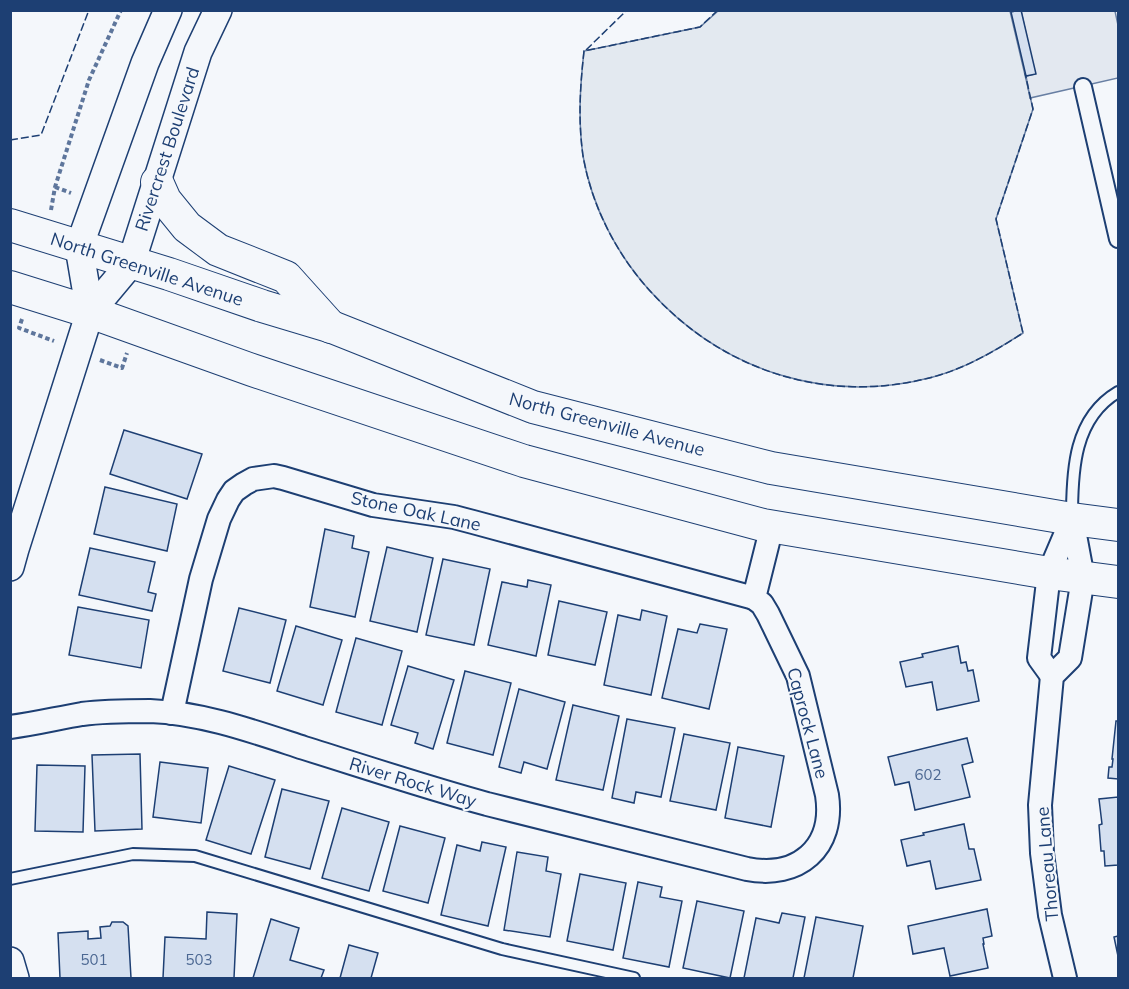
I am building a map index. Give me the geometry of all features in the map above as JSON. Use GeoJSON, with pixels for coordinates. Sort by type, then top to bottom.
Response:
{"type":"FeatureCollection","features":[{"type":"Feature","properties":{"kind":"main road"},"geometry":{"type":"LineString","coordinates":[[157,182],[165,200],[188,227],[218,250],[286,277],[332,327]]}},
{"type":"Feature","properties":{"kind":"main road","name":"North Greenville Avenue"},"geometry":{"type":"LineString","coordinates":[[10,225],[332,327],[533,407],[771,468],[1119,525]]}},
{"type":"Feature","properties":{"kind":"main road"},"geometry":{"type":"LineString","coordinates":[[10,287],[90,312],[252,370],[524,461],[772,526],[1049,573],[1119,582]]}},
{"type":"Feature","properties":{"kind":"street","name":"Rivercrest Boulevard"},"geometry":{"type":"LineString","coordinates":[[90,312],[79,247],[145,63],[168,10]]}},
{"type":"Feature","properties":{"kind":"street","name":"Rivercrest Boulevard"},"geometry":{"type":"LineString","coordinates":[[10,567],[90,312],[131,263],[198,52],[218,10]]}},
{"type":"Feature","properties":{"kind":"street"},"geometry":{"type":"LineString","coordinates":[[1083,87],[1119,239]]}},
{"type":"Feature","properties":{"kind":"street","name":"Stone Oak Lane"},"geometry":{"type":"LineString","coordinates":[[172,713],[201,579],[223,508],[234,491],[253,479],[264,476],[283,478],[373,505],[473,522],[754,598]]}},
{"type":"Feature","properties":{"kind":"street"},"geometry":{"type":"LineString","coordinates":[[1072,519],[1083,578],[1070,658],[1052,676],[1039,658],[1049,573],[1072,519]]}},
{"type":"Feature","properties":{"kind":"street"},"geometry":{"type":"LineString","coordinates":[[754,598],[772,526]]}},
{"type":"Feature","properties":{"kind":"street","name":"Caprock Lane"},"geometry":{"type":"LineString","coordinates":[[754,598],[762,604],[768,614],[798,676],[827,795],[829,808],[826,828],[818,847],[811,855]]}},
{"type":"Feature","properties":{"kind":"street","name":"Thoreau Lane"},"geometry":{"type":"LineString","coordinates":[[1052,676],[1040,805],[1042,853],[1050,915],[1065,978]]}},
{"type":"Feature","properties":{"kind":"street","name":"River Rock Way"},"geometry":{"type":"LineString","coordinates":[[10,727],[106,712],[151,711],[200,717],[478,802],[747,869],[772,871],[794,865],[811,855]]}},
{"type":"Feature","properties":{"kind":"street"},"geometry":{"type":"LineString","coordinates":[[10,961],[15,978]]}},
{"type":"Feature","properties":{"kind":"lane"},"geometry":{"type":"LineString","coordinates":[[1072,519],[1074,467],[1083,432],[1099,407],[1119,392]]}},
{"type":"Feature","properties":{"kind":"lane"},"geometry":{"type":"LineString","coordinates":[[10,879],[134,854],[195,856],[502,949],[634,978]]}},
{"type":"Feature","properties":{"kind":"path"},"geometry":{"type":"LineString","coordinates":[[56,186],[89,80],[122,10]]}},
{"type":"Feature","properties":{"kind":"shaded area"},"geometry":{"type":"Polygon","coordinates":[[[718,11],[1010,11],[1033,109],[996,219],[1023,333],[980,358],[933,377],[894,385],[855,387],[817,384],[780,375],[745,361],[711,343],[680,320],[651,292],[617,246],[600,212],[587,175],[581,143],[580,116],[584,51],[700,27],[718,11]]]}},
{"type":"Feature","properties":{"kind":"shaded area"},"geometry":{"type":"Polygon","coordinates":[[[1021,11],[1115,11],[1118,25],[1118,78],[1030,98],[1026,76],[1035,74],[1021,11]]]}},
{"type":"Feature","properties":{"kind":"building"},"geometry":{"type":"Polygon","coordinates":[[[1021,10],[1036,74],[1026,76],[1011,12],[1021,10]]]}},
{"type":"Feature","properties":{"kind":"building"},"geometry":{"type":"Polygon","coordinates":[[[124,430],[202,454],[187,499],[110,474],[124,430]]]}},
{"type":"Feature","properties":{"kind":"building"},"geometry":{"type":"Polygon","coordinates":[[[105,487],[177,504],[167,551],[94,534],[105,487]]]}},
{"type":"Feature","properties":{"kind":"building"},"geometry":{"type":"Polygon","coordinates":[[[325,529],[354,536],[352,548],[369,552],[355,617],[310,607],[325,529]]]}},
{"type":"Feature","properties":{"kind":"building"},"geometry":{"type":"Polygon","coordinates":[[[387,547],[433,558],[417,632],[370,621],[387,547]]]}},
{"type":"Feature","properties":{"kind":"building"},"geometry":{"type":"Polygon","coordinates":[[[90,548],[155,562],[148,592],[156,594],[152,611],[79,595],[90,548]]]}},
{"type":"Feature","properties":{"kind":"building"},"geometry":{"type":"Polygon","coordinates":[[[443,559],[490,569],[474,645],[426,635],[443,559]]]}},
{"type":"Feature","properties":{"kind":"building"},"geometry":{"type":"Polygon","coordinates":[[[528,580],[551,585],[536,656],[488,645],[502,582],[527,587],[528,580]]]}},
{"type":"Feature","properties":{"kind":"building"},"geometry":{"type":"Polygon","coordinates":[[[559,601],[607,612],[595,665],[548,655],[559,601]]]}},
{"type":"Feature","properties":{"kind":"building"},"geometry":{"type":"Polygon","coordinates":[[[78,607],[149,620],[141,668],[69,655],[78,607]]]}},
{"type":"Feature","properties":{"kind":"building"},"geometry":{"type":"Polygon","coordinates":[[[239,608],[286,620],[270,683],[223,671],[239,608]]]}},
{"type":"Feature","properties":{"kind":"building"},"geometry":{"type":"Polygon","coordinates":[[[642,610],[667,616],[651,695],[604,685],[618,615],[640,620],[642,610]]]}},
{"type":"Feature","properties":{"kind":"building"},"geometry":{"type":"Polygon","coordinates":[[[700,624],[727,629],[709,709],[662,698],[678,629],[697,633],[700,624]]]}},
{"type":"Feature","properties":{"kind":"building"},"geometry":{"type":"Polygon","coordinates":[[[296,626],[342,640],[323,705],[277,691],[296,626]]]}},
{"type":"Feature","properties":{"kind":"building"},"geometry":{"type":"Polygon","coordinates":[[[356,638],[402,651],[382,725],[336,712],[356,638]]]}},
{"type":"Feature","properties":{"kind":"building"},"geometry":{"type":"Polygon","coordinates":[[[958,646],[961,663],[966,662],[968,671],[973,670],[979,701],[937,710],[932,682],[906,687],[900,662],[923,657],[922,654],[958,646]]]}},
{"type":"Feature","properties":{"kind":"building"},"geometry":{"type":"Polygon","coordinates":[[[408,666],[454,680],[433,749],[415,743],[418,733],[391,725],[408,666]]]}},
{"type":"Feature","properties":{"kind":"building"},"geometry":{"type":"Polygon","coordinates":[[[465,671],[511,683],[493,755],[447,743],[465,671]]]}},
{"type":"Feature","properties":{"kind":"building"},"geometry":{"type":"Polygon","coordinates":[[[519,689],[565,702],[547,769],[524,762],[521,773],[499,767],[519,689]]]}},
{"type":"Feature","properties":{"kind":"building"},"geometry":{"type":"Polygon","coordinates":[[[573,705],[619,716],[603,790],[556,780],[573,705]]]}},
{"type":"Feature","properties":{"kind":"building"},"geometry":{"type":"Polygon","coordinates":[[[627,719],[675,728],[661,797],[636,792],[634,803],[612,798],[627,719]]]}},
{"type":"Feature","properties":{"kind":"building"},"geometry":{"type":"Polygon","coordinates":[[[1116,721],[1118,721],[1118,779],[1108,778],[1109,767],[1112,767],[1116,721]]]}},
{"type":"Feature","properties":{"kind":"building"},"geometry":{"type":"Polygon","coordinates":[[[684,734],[730,743],[716,810],[670,801],[684,734]]]}},
{"type":"Feature","properties":{"kind":"building"},"geometry":{"type":"Polygon","coordinates":[[[967,738],[973,762],[962,765],[970,797],[915,810],[909,782],[895,785],[888,757],[967,738]]]}},
{"type":"Feature","properties":{"kind":"building"},"geometry":{"type":"Polygon","coordinates":[[[738,747],[784,756],[771,827],[725,818],[738,747]]]}},
{"type":"Feature","properties":{"kind":"building"},"geometry":{"type":"Polygon","coordinates":[[[140,754],[142,829],[95,831],[92,755],[140,754]]]}},
{"type":"Feature","properties":{"kind":"building"},"geometry":{"type":"Polygon","coordinates":[[[160,762],[208,768],[201,823],[153,817],[160,762]]]}},
{"type":"Feature","properties":{"kind":"building"},"geometry":{"type":"Polygon","coordinates":[[[37,765],[85,766],[83,832],[35,831],[37,765]]]}},
{"type":"Feature","properties":{"kind":"building"},"geometry":{"type":"Polygon","coordinates":[[[229,766],[275,780],[251,854],[206,840],[229,766]]]}},
{"type":"Feature","properties":{"kind":"building"},"geometry":{"type":"Polygon","coordinates":[[[282,789],[329,801],[310,869],[265,857],[282,789]]]}},
{"type":"Feature","properties":{"kind":"building"},"geometry":{"type":"Polygon","coordinates":[[[1118,797],[1118,865],[1105,866],[1104,851],[1101,851],[1099,825],[1102,824],[1099,799],[1118,797]]]}},
{"type":"Feature","properties":{"kind":"building"},"geometry":{"type":"Polygon","coordinates":[[[342,808],[389,822],[369,891],[322,878],[342,808]]]}},
{"type":"Feature","properties":{"kind":"building"},"geometry":{"type":"Polygon","coordinates":[[[964,824],[969,849],[974,849],[981,880],[936,889],[930,861],[907,866],[901,840],[964,824]]]}},
{"type":"Feature","properties":{"kind":"building"},"geometry":{"type":"Polygon","coordinates":[[[400,826],[445,838],[428,903],[383,891],[400,826]]]}},
{"type":"Feature","properties":{"kind":"building"},"geometry":{"type":"Polygon","coordinates":[[[482,842],[506,847],[488,926],[441,915],[457,845],[480,851],[482,842]]]}},
{"type":"Feature","properties":{"kind":"building"},"geometry":{"type":"Polygon","coordinates":[[[517,852],[548,857],[546,871],[561,874],[550,937],[504,930],[517,852]]]}},
{"type":"Feature","properties":{"kind":"building"},"geometry":{"type":"Polygon","coordinates":[[[580,874],[626,883],[613,950],[567,941],[580,874]]]}},
{"type":"Feature","properties":{"kind":"building"},"geometry":{"type":"Polygon","coordinates":[[[638,882],[662,887],[660,897],[682,901],[669,967],[623,958],[638,882]]]}},
{"type":"Feature","properties":{"kind":"building"},"geometry":{"type":"Polygon","coordinates":[[[697,901],[744,911],[730,978],[683,968],[697,901]]]}},
{"type":"Feature","properties":{"kind":"building"},"geometry":{"type":"Polygon","coordinates":[[[987,909],[992,936],[983,938],[983,944],[988,968],[950,976],[944,948],[913,954],[908,926],[987,909]]]}},
{"type":"Feature","properties":{"kind":"building"},"geometry":{"type":"Polygon","coordinates":[[[207,912],[237,914],[234,978],[163,978],[165,937],[206,939],[207,912]]]}},
{"type":"Feature","properties":{"kind":"building"},"geometry":{"type":"Polygon","coordinates":[[[782,913],[805,917],[793,978],[744,978],[756,918],[779,923],[782,913]]]}},
{"type":"Feature","properties":{"kind":"building"},"geometry":{"type":"Polygon","coordinates":[[[816,917],[863,926],[853,978],[804,978],[816,917]]]}},
{"type":"Feature","properties":{"kind":"building"},"geometry":{"type":"Polygon","coordinates":[[[271,919],[299,928],[290,960],[324,970],[321,978],[253,978],[271,919]]]}},
{"type":"Feature","properties":{"kind":"building"},"geometry":{"type":"Polygon","coordinates":[[[112,922],[123,922],[128,926],[131,978],[60,978],[58,933],[88,931],[88,939],[101,938],[100,927],[110,926],[112,922]]]}},
{"type":"Feature","properties":{"kind":"building"},"geometry":{"type":"Polygon","coordinates":[[[1118,936],[1118,956],[1114,937],[1118,936]]]}},
{"type":"Feature","properties":{"kind":"building"},"geometry":{"type":"Polygon","coordinates":[[[349,945],[378,953],[371,978],[340,978],[349,945]]]}},
{"type":"Feature","properties":{"kind":"fence"},"geometry":{"type":"LineString","coordinates":[[10,140],[41,135],[89,10]]}},
{"type":"Feature","properties":{"kind":"fence"},"geometry":{"type":"LineString","coordinates":[[586,50],[627,10]]}},
{"type":"Feature","properties":{"kind":"fence"},"geometry":{"type":"LineString","coordinates":[[718,10],[700,27],[584,51],[580,116],[581,143],[587,175],[600,212],[627,262],[651,292],[680,320],[711,343],[745,361],[780,375],[817,384],[855,387],[894,385],[933,377],[980,358],[1023,333],[996,219],[1033,109],[1025,73]]}}]}
